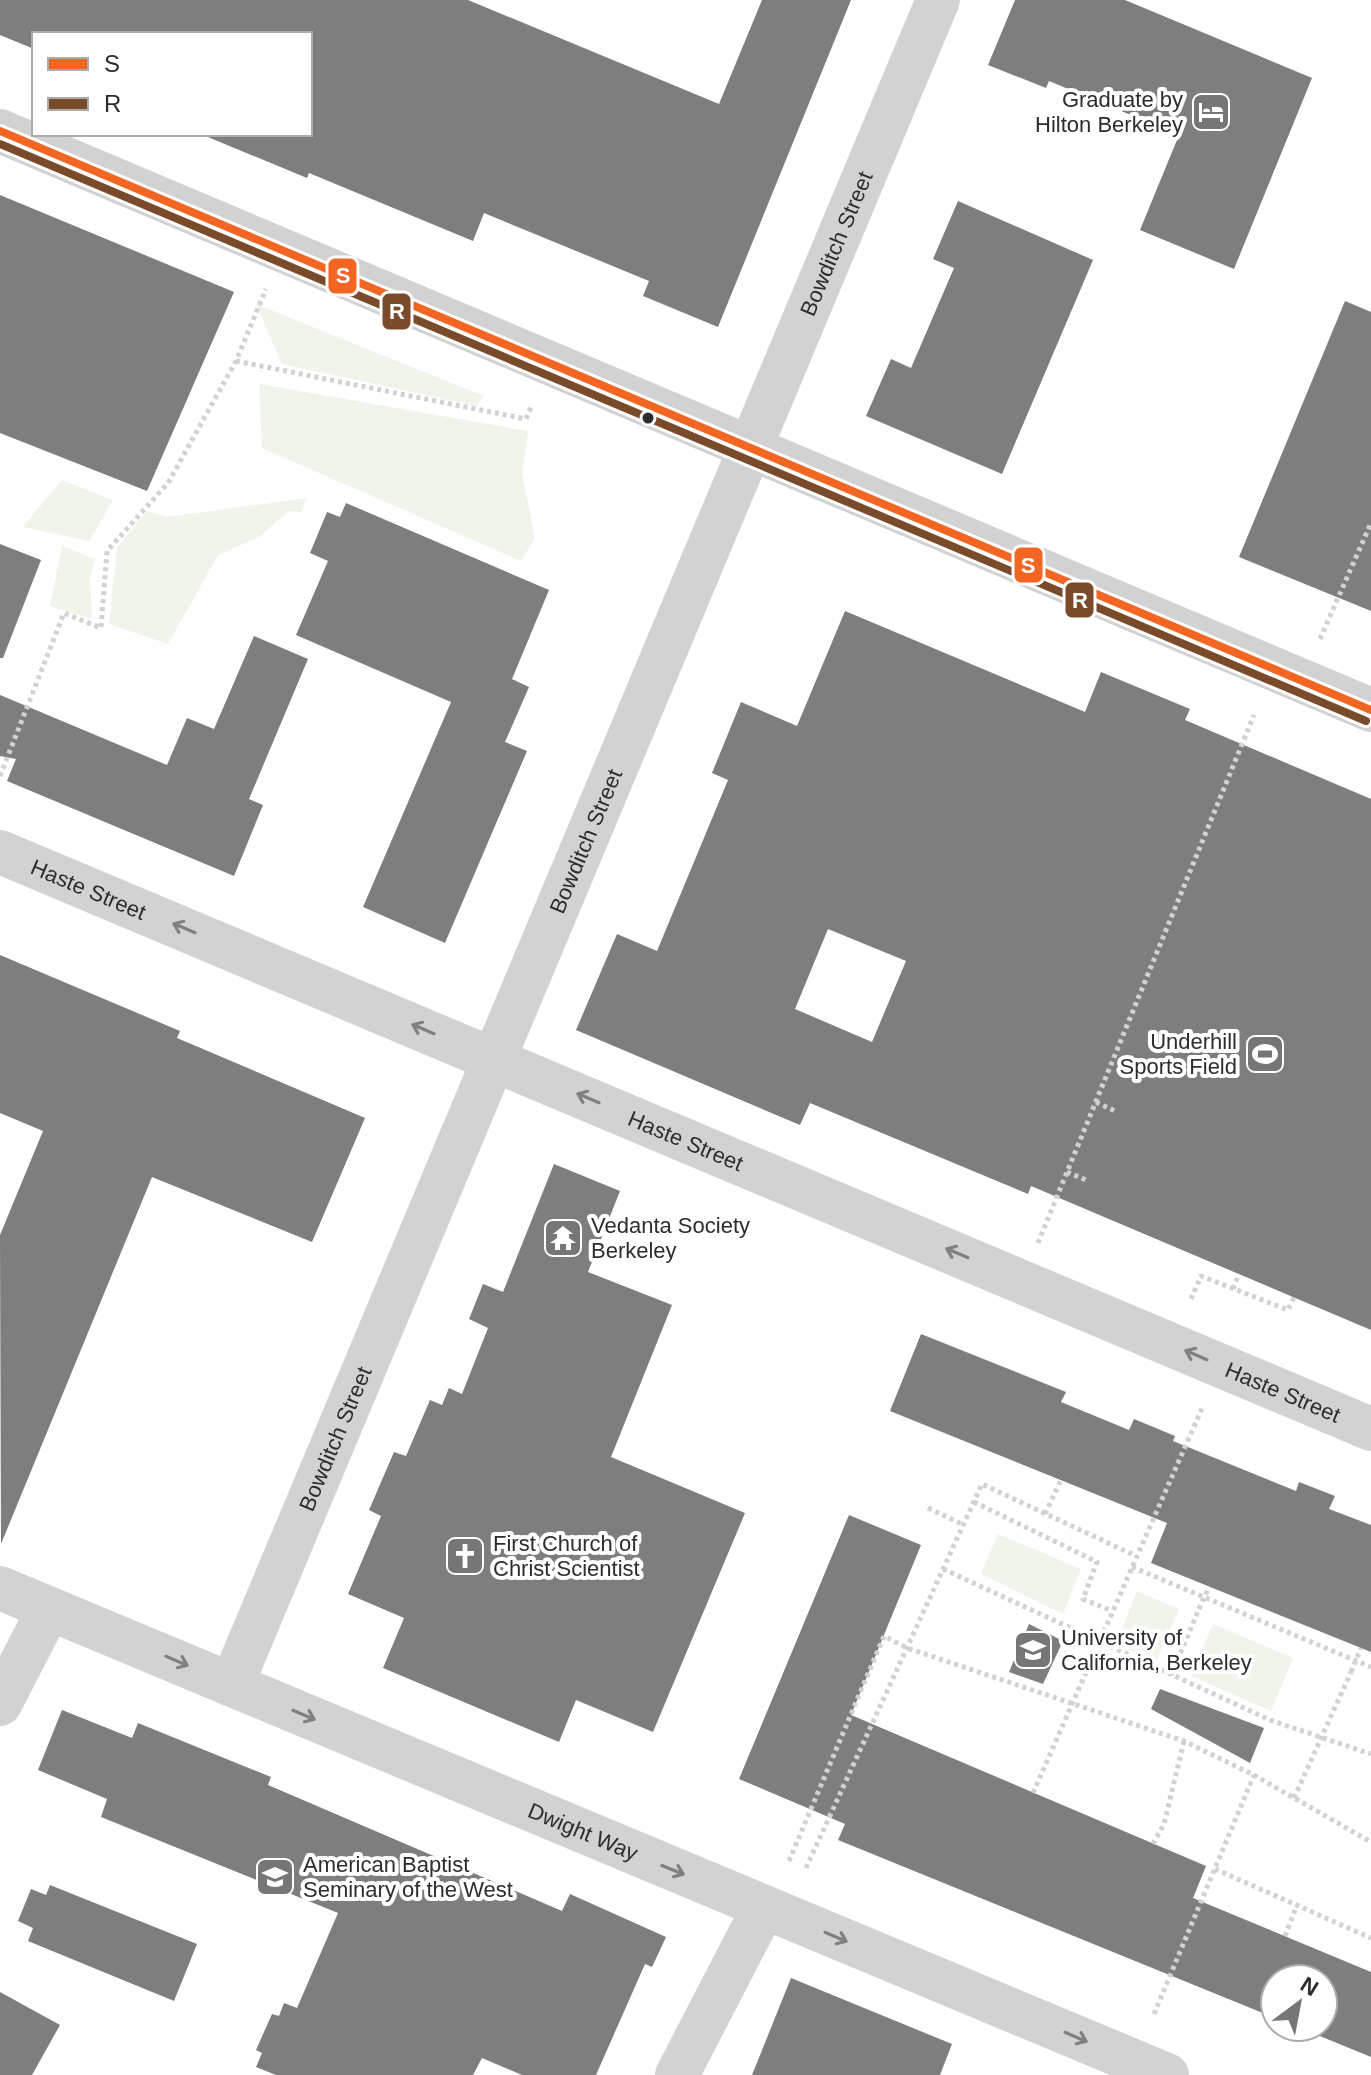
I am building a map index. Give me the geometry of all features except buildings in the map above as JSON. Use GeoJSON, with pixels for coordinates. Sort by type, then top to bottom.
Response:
{"type":"FeatureCollection","features":[{"type":"Feature","properties":{"kind":"street","name":"Bowditch Street"},"geometry":{"type":"LineString","coordinates":[[232,1684],[938,0]]}},
{"type":"Feature","properties":{"kind":"street"},"geometry":{"type":"LineString","coordinates":[[0,131],[1371,710]]}},
{"type":"Feature","properties":{"kind":"street","name":"Haste Street"},"geometry":{"type":"LineString","coordinates":[[0,852],[1371,1429]]}},
{"type":"Feature","properties":{"kind":"street","name":"Dwight Way"},"geometry":{"type":"LineString","coordinates":[[0,1588],[1167,2075]]}},
{"type":"Feature","properties":{"kind":"street"},"geometry":{"type":"LineString","coordinates":[[0,1704],[49,1609]]}},
{"type":"Feature","properties":{"kind":"street"},"geometry":{"type":"LineString","coordinates":[[677,2075],[764,1907]]}},
{"type":"Feature","properties":{"kind":"path"},"geometry":{"type":"LineString","coordinates":[[0,776],[64,613],[101,628],[107,551],[168,483],[236,361],[283,252]]}},
{"type":"Feature","properties":{"kind":"path"},"geometry":{"type":"LineString","coordinates":[[236,361],[526,419],[550,363]]}},
{"type":"Feature","properties":{"kind":"path"},"geometry":{"type":"LineString","coordinates":[[1323,633],[1371,523]]}},
{"type":"Feature","properties":{"kind":"path"},"geometry":{"type":"LineString","coordinates":[[1022,1281],[1254,715]]}},
{"type":"Feature","properties":{"kind":"path"},"geometry":{"type":"LineString","coordinates":[[1096,1102],[1115,1111]]}},
{"type":"Feature","properties":{"kind":"path"},"geometry":{"type":"LineString","coordinates":[[1067,1172],[1086,1180]]}},
{"type":"Feature","properties":{"kind":"path"},"geometry":{"type":"LineString","coordinates":[[1233,1289],[1239,1274]]}},
{"type":"Feature","properties":{"kind":"path"},"geometry":{"type":"LineString","coordinates":[[1191,1299],[1201,1276],[1288,1310],[1294,1297]]}},
{"type":"Feature","properties":{"kind":"path"},"geometry":{"type":"LineString","coordinates":[[1033,1793],[1221,1365]]}},
{"type":"Feature","properties":{"kind":"path"},"geometry":{"type":"LineString","coordinates":[[1045,1514],[1061,1480]]}},
{"type":"Feature","properties":{"kind":"path"},"geometry":{"type":"LineString","coordinates":[[806,1868],[982,1484],[1136,1556]]}},
{"type":"Feature","properties":{"kind":"path"},"geometry":{"type":"LineString","coordinates":[[974,1502],[1097,1562],[1083,1599],[1112,1611]]}},
{"type":"Feature","properties":{"kind":"path"},"geometry":{"type":"LineString","coordinates":[[928,1508],[964,1525]]}},
{"type":"Feature","properties":{"kind":"path"},"geometry":{"type":"LineString","coordinates":[[1132,1567],[1371,1667]]}},
{"type":"Feature","properties":{"kind":"path"},"geometry":{"type":"LineString","coordinates":[[943,1569],[1270,1720],[1371,1754]]}},
{"type":"Feature","properties":{"kind":"path"},"geometry":{"type":"LineString","coordinates":[[1171,1675],[1209,1587]]}},
{"type":"Feature","properties":{"kind":"path"},"geometry":{"type":"LineString","coordinates":[[789,1861],[884,1636],[907,1648],[1184,1741],[1254,1775],[1371,1842]]}},
{"type":"Feature","properties":{"kind":"path"},"geometry":{"type":"LineString","coordinates":[[1294,1798],[1361,1648]]}},
{"type":"Feature","properties":{"kind":"path"},"geometry":{"type":"LineString","coordinates":[[1153,1844],[1164,1824],[1184,1741]]}},
{"type":"Feature","properties":{"kind":"path"},"geometry":{"type":"LineString","coordinates":[[1154,2014],[1254,1775]]}},
{"type":"Feature","properties":{"kind":"path"},"geometry":{"type":"LineString","coordinates":[[1215,1869],[1371,1938]]}},
{"type":"Feature","properties":{"kind":"path"},"geometry":{"type":"LineString","coordinates":[[1285,1936],[1297,1905]]}},
{"type":"Feature","properties":{"kind":"shaded area"},"geometry":{"type":"Polygon","coordinates":[[[256,304],[484,396],[476,406],[282,364],[256,304]]]}},
{"type":"Feature","properties":{"kind":"shaded area"},"geometry":{"type":"Polygon","coordinates":[[[259,384],[528,431],[522,473],[535,538],[521,561],[262,448],[259,384]]]}},
{"type":"Feature","properties":{"kind":"shaded area"},"geometry":{"type":"Polygon","coordinates":[[[62,480],[113,500],[89,541],[23,527],[62,480]]]}},
{"type":"Feature","properties":{"kind":"shaded area"},"geometry":{"type":"Polygon","coordinates":[[[307,498],[301,512],[289,511],[259,537],[218,555],[168,644],[109,624],[117,547],[147,511],[166,517],[307,498]]]}},
{"type":"Feature","properties":{"kind":"shaded area"},"geometry":{"type":"Polygon","coordinates":[[[62,546],[95,559],[90,578],[92,619],[50,606],[62,546]]]}},
{"type":"Feature","properties":{"kind":"shaded area"},"geometry":{"type":"Polygon","coordinates":[[[998,1534],[1081,1569],[1063,1614],[981,1574],[998,1534]]]}},
{"type":"Feature","properties":{"kind":"shaded area"},"geometry":{"type":"Polygon","coordinates":[[[1137,1591],[1179,1609],[1156,1662],[1116,1644],[1137,1591]]]}},
{"type":"Feature","properties":{"kind":"shaded area"},"geometry":{"type":"Polygon","coordinates":[[[1213,1624],[1293,1658],[1271,1711],[1191,1676],[1213,1624]]]}},
{"type":"Feature","properties":{"kind":"transit line","name":"S"},"geometry":{"type":"LineString","coordinates":[[0,131],[1371,710]]}},
{"type":"Feature","properties":{"kind":"transit line","name":"R"},"geometry":{"type":"LineString","coordinates":[[0,144],[1366,721]]}},
{"type":"Feature","properties":{"kind":"place","name":"Graduate by Hilton Berkeley"},"geometry":{"type":"Point","coordinates":[1211,112]}},
{"type":"Feature","properties":{"kind":"place","name":"Underhill Sports Field"},"geometry":{"type":"Point","coordinates":[1265,1054]}},
{"type":"Feature","properties":{"kind":"place","name":"Vedanta Society Berkeley"},"geometry":{"type":"Point","coordinates":[563,1238]}},
{"type":"Feature","properties":{"kind":"place","name":"First Church of Christ Scientist"},"geometry":{"type":"Point","coordinates":[465,1556]}},
{"type":"Feature","properties":{"kind":"place","name":"University of California, Berkeley"},"geometry":{"type":"Point","coordinates":[1033,1650]}},
{"type":"Feature","properties":{"kind":"place","name":"American Baptist Seminary of the West"},"geometry":{"type":"Point","coordinates":[275,1877]}}]}
